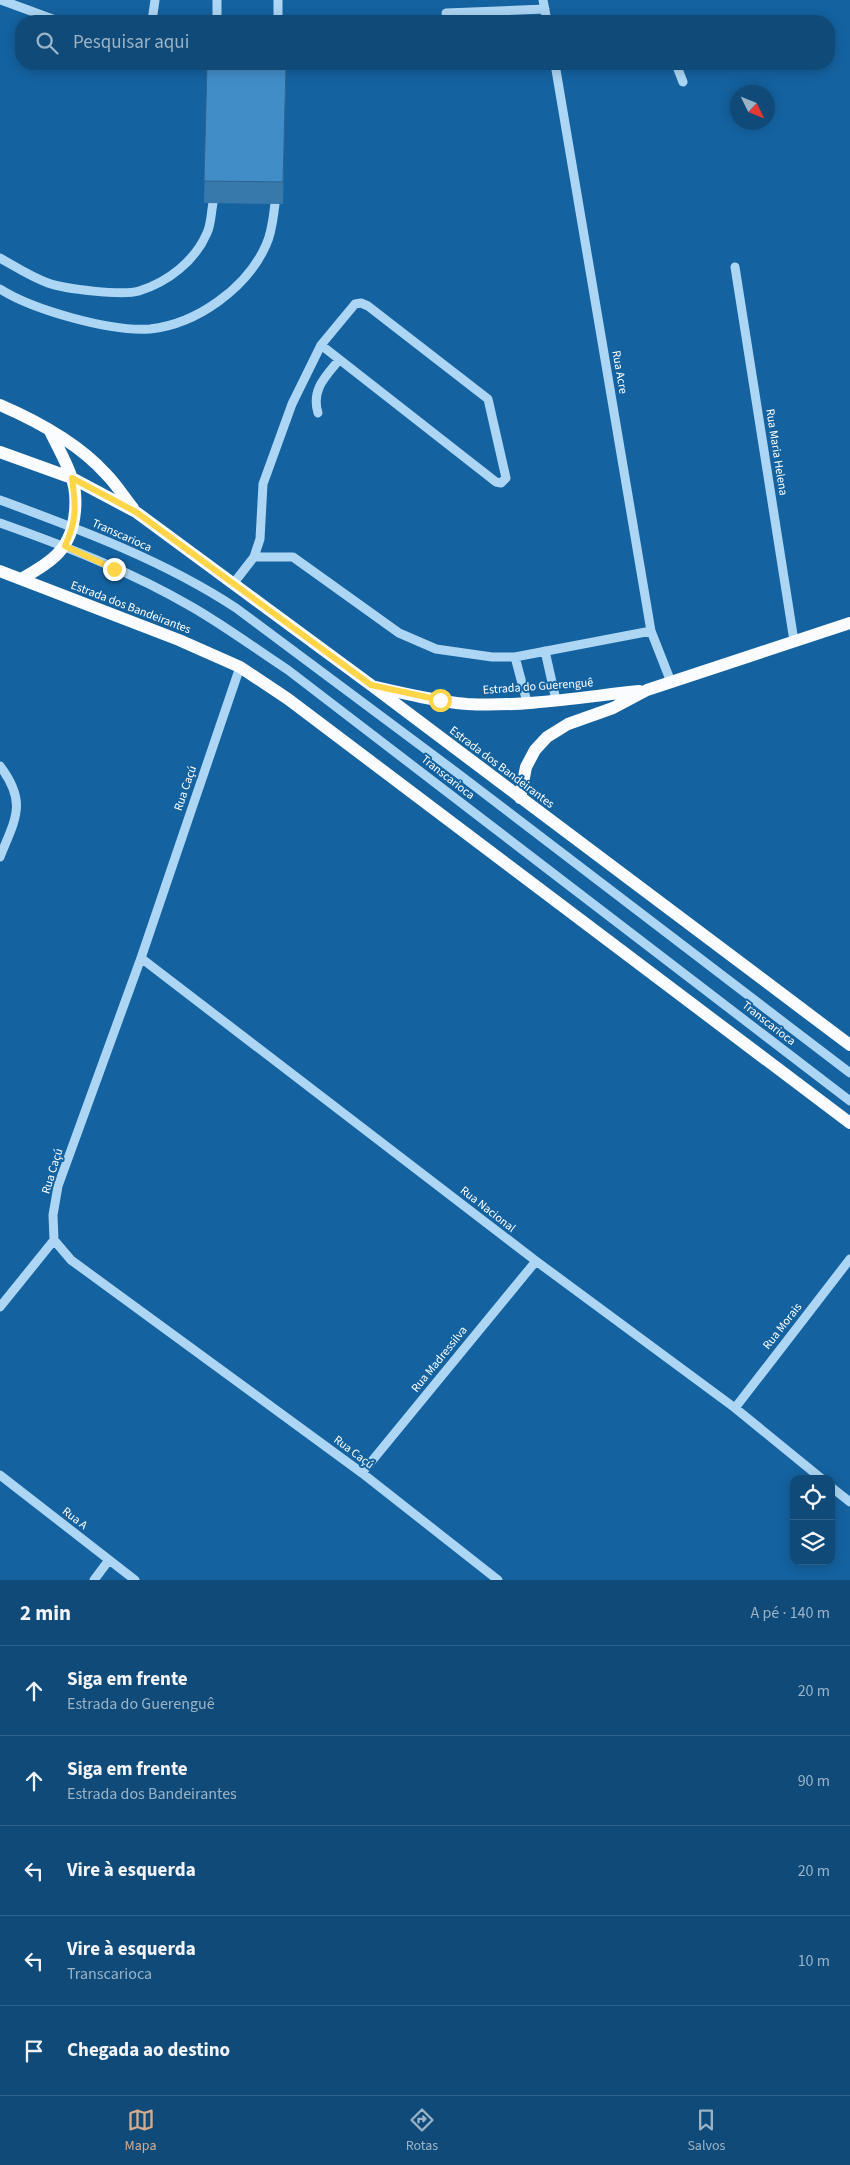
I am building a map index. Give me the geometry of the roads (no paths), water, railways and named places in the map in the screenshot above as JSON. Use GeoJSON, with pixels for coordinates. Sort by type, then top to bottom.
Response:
{"type":"FeatureCollection","features":[{"type":"Feature","properties":{"kind":"main road"},"geometry":{"type":"LineString","coordinates":[[0,405],[50,431],[78,450],[106,474],[136,512]]}},
{"type":"Feature","properties":{"kind":"main road"},"geometry":{"type":"LineString","coordinates":[[20,579],[45,566],[65,546],[74,527],[76,503],[72,478],[50,431]]}},
{"type":"Feature","properties":{"kind":"main road","name":"Estrada dos Bandeirantes"},"geometry":{"type":"LineString","coordinates":[[0,452],[72,478],[136,512],[371,685],[850,1045]]}},
{"type":"Feature","properties":{"kind":"main road","name":"Estrada dos Bandeirantes"},"geometry":{"type":"LineString","coordinates":[[0,571],[180,640],[240,667],[296,705],[850,1123]]}},
{"type":"Feature","properties":{"kind":"main road","name":"Estrada do Guerenguê"},"geometry":{"type":"LineString","coordinates":[[520,798],[526,767],[535,750],[546,737],[568,724],[613,708],[648,690],[850,623]]}},
{"type":"Feature","properties":{"kind":"main road","name":"Estrada do Guerenguê"},"geometry":{"type":"LineString","coordinates":[[371,685],[426,699],[459,703],[510,704],[648,690]]}},
{"type":"Feature","properties":{"kind":"street"},"geometry":{"type":"LineString","coordinates":[[1,0],[42,15]]}},
{"type":"Feature","properties":{"kind":"street"},"geometry":{"type":"LineString","coordinates":[[153,15],[154,0]]}},
{"type":"Feature","properties":{"kind":"street"},"geometry":{"type":"LineString","coordinates":[[217,0],[217,15]]}},
{"type":"Feature","properties":{"kind":"street"},"geometry":{"type":"LineString","coordinates":[[278,0],[278,15]]}},
{"type":"Feature","properties":{"kind":"street"},"geometry":{"type":"LineString","coordinates":[[446,12],[544,5]]}},
{"type":"Feature","properties":{"kind":"street","name":"Rua Acre"},"geometry":{"type":"LineString","coordinates":[[556,70],[651,631],[671,682]]}},
{"type":"Feature","properties":{"kind":"street"},"geometry":{"type":"LineString","coordinates":[[678,70],[683,82]]}},
{"type":"Feature","properties":{"kind":"street"},"geometry":{"type":"LineString","coordinates":[[0,258],[30,276],[50,283],[89,290],[138,292],[176,272],[195,255],[208,232],[213,203]]}},
{"type":"Feature","properties":{"kind":"street"},"geometry":{"type":"LineString","coordinates":[[0,289],[12,297],[45,310],[118,327],[149,329],[176,324],[201,312],[214,303],[249,273],[266,245],[272,225],[275,204]]}},
{"type":"Feature","properties":{"kind":"street","name":"Rua Maria Helena"},"geometry":{"type":"LineString","coordinates":[[736,267],[794,641]]}},
{"type":"Feature","properties":{"kind":"street"},"geometry":{"type":"LineString","coordinates":[[233,584],[254,557],[260,539],[263,484],[292,404],[321,345],[355,304],[361,303],[368,306],[488,399],[506,478],[501,483],[496,482],[321,345]]}},
{"type":"Feature","properties":{"kind":"street"},"geometry":{"type":"LineString","coordinates":[[318,413],[315,394],[320,383],[339,360]]}},
{"type":"Feature","properties":{"kind":"street","name":"Transcarioca"},"geometry":{"type":"LineString","coordinates":[[0,500],[74,527],[138,555],[205,588],[236,608],[464,778],[850,1073]]}},
{"type":"Feature","properties":{"kind":"street","name":"Transcarioca"},"geometry":{"type":"LineString","coordinates":[[0,523],[65,546],[159,589],[193,607],[288,670],[850,1101]]}},
{"type":"Feature","properties":{"kind":"street"},"geometry":{"type":"LineString","coordinates":[[254,557],[293,557],[399,633],[436,649],[492,657],[515,657],[651,631]]}},
{"type":"Feature","properties":{"kind":"street"},"geometry":{"type":"LineString","coordinates":[[545,652],[556,700]]}},
{"type":"Feature","properties":{"kind":"street"},"geometry":{"type":"LineString","coordinates":[[515,657],[527,702]]}},
{"type":"Feature","properties":{"kind":"street","name":"Rua Caçú"},"geometry":{"type":"LineString","coordinates":[[240,667],[141,958],[58,1186],[53,1215],[54,1240],[71,1260],[362,1473],[498,1580]]}},
{"type":"Feature","properties":{"kind":"street"},"geometry":{"type":"LineString","coordinates":[[0,766],[8,777],[18,799],[17,813],[0,857]]}},
{"type":"Feature","properties":{"kind":"street","name":"Rua Nacional"},"geometry":{"type":"LineString","coordinates":[[141,958],[536,1261],[735,1408],[817,1475]]}},
{"type":"Feature","properties":{"kind":"street"},"geometry":{"type":"LineString","coordinates":[[0,1307],[54,1240]]}},
{"type":"Feature","properties":{"kind":"street","name":"Rua Morais"},"geometry":{"type":"LineString","coordinates":[[735,1408],[850,1259]]}},
{"type":"Feature","properties":{"kind":"street","name":"Rua Madressilva"},"geometry":{"type":"LineString","coordinates":[[362,1473],[536,1261]]}},
{"type":"Feature","properties":{"kind":"street","name":"Rua A"},"geometry":{"type":"LineString","coordinates":[[0,1475],[134,1580]]}},
{"type":"Feature","properties":{"kind":"street"},"geometry":{"type":"LineString","coordinates":[[835,1490],[850,1502]]}},
{"type":"Feature","properties":{"kind":"street"},"geometry":{"type":"LineString","coordinates":[[94,1580],[109,1560]]}}]}
